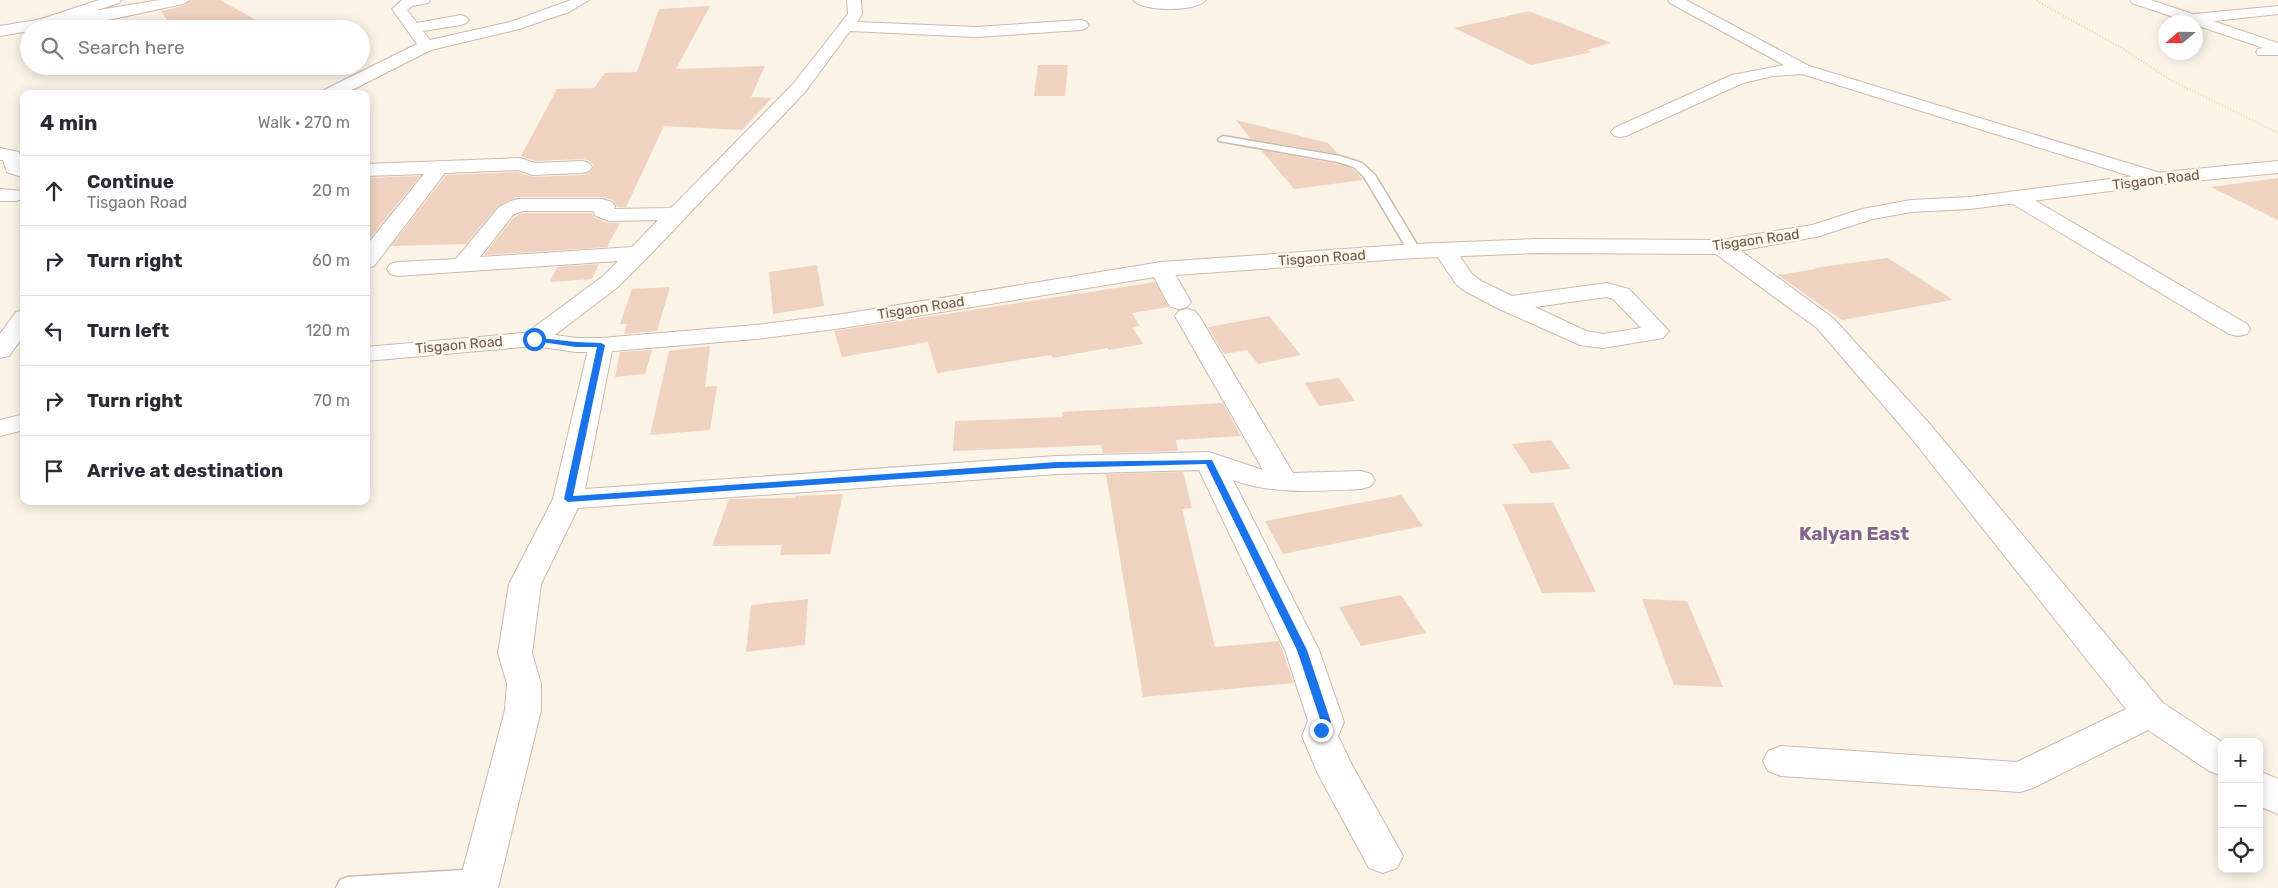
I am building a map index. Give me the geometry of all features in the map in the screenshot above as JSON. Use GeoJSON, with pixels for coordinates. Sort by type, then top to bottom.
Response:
{"type":"FeatureCollection","features":[{"type":"Feature","properties":{"kind":"street"},"geometry":{"type":"LineString","coordinates":[[52,20],[114,0]]}},
{"type":"Feature","properties":{"kind":"street"},"geometry":{"type":"LineString","coordinates":[[70,20],[183,0]]}},
{"type":"Feature","properties":{"kind":"street"},"geometry":{"type":"LineString","coordinates":[[423,0],[407,3],[398,9],[426,46]]}},
{"type":"Feature","properties":{"kind":"street"},"geometry":{"type":"LineString","coordinates":[[516,10],[573,0]]}},
{"type":"Feature","properties":{"kind":"street"},"geometry":{"type":"LineString","coordinates":[[370,74],[426,46],[514,26],[564,9],[582,0]]}},
{"type":"Feature","properties":{"kind":"street"},"geometry":{"type":"LineString","coordinates":[[398,269],[462,265],[632,246],[676,214],[799,88],[855,14],[854,0]]}},
{"type":"Feature","properties":{"kind":"street"},"geometry":{"type":"LineString","coordinates":[[1140,0],[1149,3],[1182,4],[1199,0]]}},
{"type":"Feature","properties":{"kind":"street"},"geometry":{"type":"LineString","coordinates":[[1675,0],[1802,69],[2160,179]]}},
{"type":"Feature","properties":{"kind":"street"},"geometry":{"type":"LineString","coordinates":[[2130,1],[2161,15]]}},
{"type":"Feature","properties":{"kind":"street"},"geometry":{"type":"LineString","coordinates":[[2130,1],[2171,15]]}},
{"type":"Feature","properties":{"kind":"street"},"geometry":{"type":"LineString","coordinates":[[2203,19],[2278,10]]}},
{"type":"Feature","properties":{"kind":"street"},"geometry":{"type":"LineString","coordinates":[[413,28],[479,17]]}},
{"type":"Feature","properties":{"kind":"street"},"geometry":{"type":"LineString","coordinates":[[846,26],[976,32],[1014,31],[1080,25]]}},
{"type":"Feature","properties":{"kind":"street"},"geometry":{"type":"LineString","coordinates":[[2203,26],[2274,51]]}},
{"type":"Feature","properties":{"kind":"street"},"geometry":{"type":"LineString","coordinates":[[0,31],[20,28]]}},
{"type":"Feature","properties":{"kind":"street"},"geometry":{"type":"LineString","coordinates":[[1620,132],[1738,79],[1773,71],[1802,69]]}},
{"type":"Feature","properties":{"kind":"street"},"geometry":{"type":"LineString","coordinates":[[338,90],[368,75]]}},
{"type":"Feature","properties":{"kind":"street"},"geometry":{"type":"LineString","coordinates":[[0,154],[12,156],[13,172]]}},
{"type":"Feature","properties":{"kind":"street"},"geometry":{"type":"LineString","coordinates":[[370,170],[520,164],[533,169],[582,167]]}},
{"type":"Feature","properties":{"kind":"street"},"geometry":{"type":"LineString","coordinates":[[370,253],[439,167]]}},
{"type":"Feature","properties":{"kind":"street","name":"Tisgaon Road"},"geometry":{"type":"LineString","coordinates":[[370,354],[534,339],[576,345],[601,345],[756,332],[843,321],[1161,270],[1415,251],[1538,246],[1721,247],[1816,231],[1869,213],[1911,206],[1970,203],[2160,179],[2278,167]]}},
{"type":"Feature","properties":{"kind":"street"},"geometry":{"type":"LineString","coordinates":[[2015,197],[2238,329]]}},
{"type":"Feature","properties":{"kind":"street"},"geometry":{"type":"LineString","coordinates":[[462,265],[506,211],[518,205],[602,205],[605,206],[603,212],[609,215],[676,214]]}},
{"type":"Feature","properties":{"kind":"street"},"geometry":{"type":"LineString","coordinates":[[534,339],[610,282],[632,246],[638,215]]}},
{"type":"Feature","properties":{"kind":"street"},"geometry":{"type":"LineString","coordinates":[[1721,247],[1825,323],[1918,428],[2150,713],[2218,758]]}},
{"type":"Feature","properties":{"kind":"street"},"geometry":{"type":"LineString","coordinates":[[1444,250],[1464,279],[1472,286],[1507,304],[1589,340],[1603,340],[1657,331],[1615,291],[1607,290],[1507,304]]}},
{"type":"Feature","properties":{"kind":"street"},"geometry":{"type":"LineString","coordinates":[[1161,270],[1283,481]]}},
{"type":"Feature","properties":{"kind":"street"},"geometry":{"type":"LineString","coordinates":[[0,351],[20,323]]}},
{"type":"Feature","properties":{"kind":"street"},"geometry":{"type":"LineString","coordinates":[[479,883],[523,710],[524,684],[515,653],[525,584],[568,499],[601,345]]}},
{"type":"Feature","properties":{"kind":"street"},"geometry":{"type":"LineString","coordinates":[[0,428],[20,423]]}},
{"type":"Feature","properties":{"kind":"street"},"geometry":{"type":"LineString","coordinates":[[568,499],[1057,465],[1209,461],[1231,467],[1260,479],[1283,481],[1361,480]]}},
{"type":"Feature","properties":{"kind":"street"},"geometry":{"type":"LineString","coordinates":[[1209,461],[1302,650],[1326,722],[1320,736],[1337,774],[1383,856]]}},
{"type":"Feature","properties":{"kind":"street"},"geometry":{"type":"LineString","coordinates":[[1781,761],[2020,777],[2150,713]]}},
{"type":"Feature","properties":{"kind":"street"},"geometry":{"type":"LineString","coordinates":[[2263,789],[2278,798]]}},
{"type":"Feature","properties":{"kind":"lane"},"geometry":{"type":"LineString","coordinates":[[1223,139],[1340,159],[1358,165],[1369,174],[1415,251]]}},
{"type":"Feature","properties":{"kind":"lane"},"geometry":{"type":"LineString","coordinates":[[348,888],[479,883]]}},
{"type":"Feature","properties":{"kind":"path"},"geometry":{"type":"LineString","coordinates":[[2037,1],[2122,48],[2169,78],[2278,133]]}},
{"type":"Feature","properties":{"kind":"building"},"geometry":{"type":"Polygon","coordinates":[[[192,0],[220,0],[256,20],[167,20],[161,11],[183,6],[192,0]]]}},
{"type":"Feature","properties":{"kind":"building"},"geometry":{"type":"Polygon","coordinates":[[[710,6],[676,69],[765,66],[751,97],[772,98],[742,130],[664,126],[626,207],[617,207],[613,200],[602,197],[517,197],[498,206],[466,244],[391,246],[446,175],[518,172],[533,177],[582,175],[590,172],[594,166],[590,161],[583,159],[535,161],[521,156],[557,89],[594,88],[605,73],[637,72],[659,9],[710,6]]]}},
{"type":"Feature","properties":{"kind":"building"},"geometry":{"type":"Polygon","coordinates":[[[1529,11],[1611,43],[1586,50],[1592,52],[1531,65],[1454,28],[1529,11]]]}},
{"type":"Feature","properties":{"kind":"building"},"geometry":{"type":"Polygon","coordinates":[[[1038,65],[1068,65],[1065,96],[1034,96],[1038,65]]]}},
{"type":"Feature","properties":{"kind":"building"},"geometry":{"type":"Polygon","coordinates":[[[1236,120],[1328,143],[1338,154],[1251,139],[1236,120]]]}},
{"type":"Feature","properties":{"kind":"building"},"geometry":{"type":"Polygon","coordinates":[[[1261,150],[1352,168],[1363,180],[1294,189],[1261,150]]]}},
{"type":"Feature","properties":{"kind":"building"},"geometry":{"type":"Polygon","coordinates":[[[420,176],[370,238],[370,178],[420,176]]]}},
{"type":"Feature","properties":{"kind":"building"},"geometry":{"type":"Polygon","coordinates":[[[2278,178],[2278,220],[2211,187],[2278,178]]]}},
{"type":"Feature","properties":{"kind":"building"},"geometry":{"type":"Polygon","coordinates":[[[522,213],[592,213],[595,218],[608,223],[620,223],[607,247],[484,255],[514,217],[522,213]]]}},
{"type":"Feature","properties":{"kind":"building"},"geometry":{"type":"Polygon","coordinates":[[[1888,258],[1953,300],[1842,320],[1778,275],[1816,269],[1814,268],[1888,258]]]}},
{"type":"Feature","properties":{"kind":"building"},"geometry":{"type":"Polygon","coordinates":[[[599,264],[592,279],[550,282],[557,267],[599,264]]]}},
{"type":"Feature","properties":{"kind":"building"},"geometry":{"type":"Polygon","coordinates":[[[817,265],[824,306],[773,314],[769,272],[817,265]]]}},
{"type":"Feature","properties":{"kind":"building"},"geometry":{"type":"Polygon","coordinates":[[[1155,282],[1169,307],[1132,313],[1140,326],[1132,327],[1143,344],[1109,350],[1107,348],[1053,358],[1051,355],[937,373],[928,342],[842,357],[834,331],[1155,282]]]}},
{"type":"Feature","properties":{"kind":"building"},"geometry":{"type":"Polygon","coordinates":[[[670,287],[657,331],[624,334],[627,324],[620,324],[632,289],[670,287]]]}},
{"type":"Feature","properties":{"kind":"building"},"geometry":{"type":"Polygon","coordinates":[[[1269,316],[1301,355],[1258,364],[1247,350],[1224,354],[1208,327],[1269,316]]]}},
{"type":"Feature","properties":{"kind":"building"},"geometry":{"type":"Polygon","coordinates":[[[710,346],[705,387],[717,386],[710,430],[650,435],[669,351],[710,346]]]}},
{"type":"Feature","properties":{"kind":"building"},"geometry":{"type":"Polygon","coordinates":[[[652,350],[645,374],[615,377],[620,352],[652,350]]]}},
{"type":"Feature","properties":{"kind":"building"},"geometry":{"type":"Polygon","coordinates":[[[1339,378],[1355,401],[1319,406],[1305,383],[1339,378]]]}},
{"type":"Feature","properties":{"kind":"building"},"geometry":{"type":"Polygon","coordinates":[[[1223,403],[1241,436],[1176,440],[1178,451],[1103,453],[1101,445],[953,451],[955,421],[1063,417],[1062,412],[1223,403]]]}},
{"type":"Feature","properties":{"kind":"building"},"geometry":{"type":"Polygon","coordinates":[[[1551,440],[1571,469],[1531,473],[1512,444],[1551,440]]]}},
{"type":"Feature","properties":{"kind":"building"},"geometry":{"type":"Polygon","coordinates":[[[1183,472],[1192,508],[1182,509],[1215,647],[1279,641],[1294,683],[1143,697],[1106,474],[1183,472]]]}},
{"type":"Feature","properties":{"kind":"building"},"geometry":{"type":"Polygon","coordinates":[[[843,494],[830,554],[780,555],[782,545],[712,546],[729,499],[795,498],[796,496],[843,494]]]}},
{"type":"Feature","properties":{"kind":"building"},"geometry":{"type":"Polygon","coordinates":[[[1401,495],[1423,526],[1283,554],[1265,521],[1401,495]]]}},
{"type":"Feature","properties":{"kind":"building"},"geometry":{"type":"Polygon","coordinates":[[[1553,503],[1596,592],[1542,593],[1503,504],[1553,503]]]}},
{"type":"Feature","properties":{"kind":"building"},"geometry":{"type":"Polygon","coordinates":[[[1401,595],[1426,633],[1361,646],[1339,607],[1401,595]]]}},
{"type":"Feature","properties":{"kind":"building"},"geometry":{"type":"Polygon","coordinates":[[[808,599],[805,645],[746,652],[751,605],[808,599]]]}},
{"type":"Feature","properties":{"kind":"building"},"geometry":{"type":"Polygon","coordinates":[[[1642,599],[1687,601],[1723,687],[1674,685],[1642,599]]]}},
{"type":"Feature","properties":{"kind":"district","name":"Kalyan East"},"geometry":{"type":"Point","coordinates":[1854,533]}},
{"type":"Feature","properties":{"kind":"route"},"geometry":{"type":"LineString","coordinates":[[534,339],[554,340],[576,345],[601,345],[568,499],[1057,465],[1209,461],[1302,650],[1326,722],[1321,730]]}}]}
